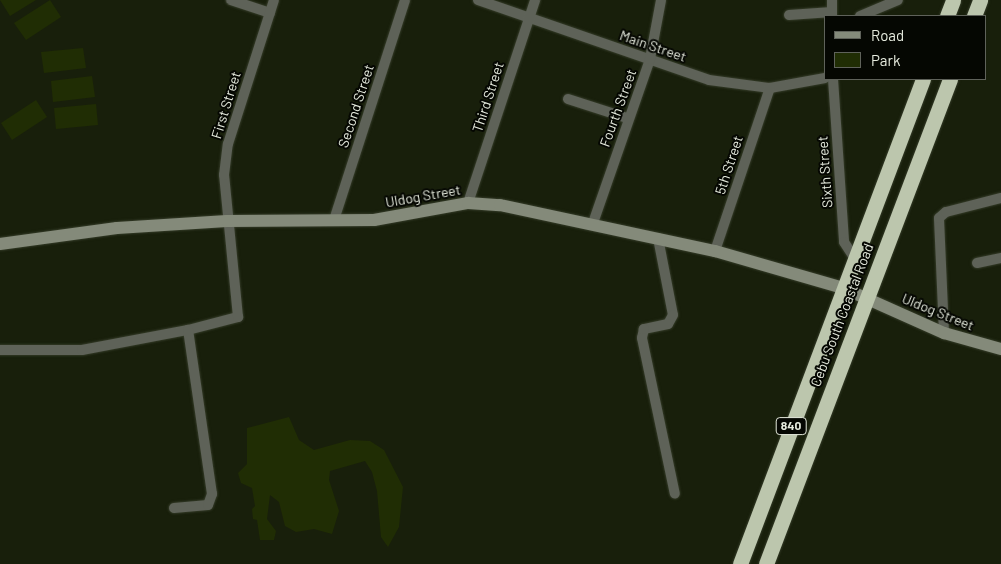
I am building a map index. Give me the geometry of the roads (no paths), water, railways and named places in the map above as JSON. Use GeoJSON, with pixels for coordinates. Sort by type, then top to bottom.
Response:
{"type":"FeatureCollection","features":[{"type":"Feature","properties":{"kind":"highway"},"geometry":{"type":"LineString","coordinates":[[947,15],[953,0]]}},
{"type":"Feature","properties":{"kind":"highway"},"geometry":{"type":"LineString","coordinates":[[974,15],[980,0]]}},
{"type":"Feature","properties":{"kind":"highway","name":"Cebu South Coastal Road"},"geometry":{"type":"LineString","coordinates":[[740,564],[843,288],[924,80]]}},
{"type":"Feature","properties":{"kind":"highway","name":"Cebu South Coastal Road"},"geometry":{"type":"LineString","coordinates":[[766,564],[865,298],[950,80]]}},
{"type":"Feature","properties":{"kind":"street"},"geometry":{"type":"LineString","coordinates":[[231,0],[270,12]]}},
{"type":"Feature","properties":{"kind":"street","name":"First Street"},"geometry":{"type":"LineString","coordinates":[[0,350],[82,350],[188,330],[234,319],[240,312],[227,221],[224,175],[228,144],[274,0]]}},
{"type":"Feature","properties":{"kind":"street","name":"Second Street"},"geometry":{"type":"LineString","coordinates":[[334,220],[405,0]]}},
{"type":"Feature","properties":{"kind":"street","name":"Main Street"},"geometry":{"type":"LineString","coordinates":[[478,0],[709,80],[770,88],[824,78]]}},
{"type":"Feature","properties":{"kind":"street","name":"Third Street"},"geometry":{"type":"LineString","coordinates":[[468,203],[534,0]]}},
{"type":"Feature","properties":{"kind":"street","name":"Fourth Street"},"geometry":{"type":"LineString","coordinates":[[593,223],[628,118],[650,60],[661,0]]}},
{"type":"Feature","properties":{"kind":"street"},"geometry":{"type":"LineString","coordinates":[[789,15],[832,14],[832,0]]}},
{"type":"Feature","properties":{"kind":"street"},"geometry":{"type":"LineString","coordinates":[[862,15],[898,0]]}},
{"type":"Feature","properties":{"kind":"street","name":"Sixth Street"},"geometry":{"type":"LineString","coordinates":[[833,80],[844,242],[855,259]]}},
{"type":"Feature","properties":{"kind":"street","name":"5th Street"},"geometry":{"type":"LineString","coordinates":[[715,251],[770,88]]}},
{"type":"Feature","properties":{"kind":"street"},"geometry":{"type":"LineString","coordinates":[[568,99],[628,118]]}},
{"type":"Feature","properties":{"kind":"street"},"geometry":{"type":"LineString","coordinates":[[944,333],[940,218],[946,212],[1001,198]]}},
{"type":"Feature","properties":{"kind":"street","name":"Uldog Street"},"geometry":{"type":"LineString","coordinates":[[0,244],[117,228],[227,221],[374,220],[468,203],[500,205],[593,223],[715,251],[843,288],[944,333],[1001,349]]}},
{"type":"Feature","properties":{"kind":"street"},"geometry":{"type":"LineString","coordinates":[[658,238],[673,315],[668,324],[644,329],[642,338],[675,494]]}},
{"type":"Feature","properties":{"kind":"street"},"geometry":{"type":"LineString","coordinates":[[976,263],[1001,258]]}},
{"type":"Feature","properties":{"kind":"street"},"geometry":{"type":"LineString","coordinates":[[174,508],[208,505],[212,501],[211,477],[188,330]]}}]}
